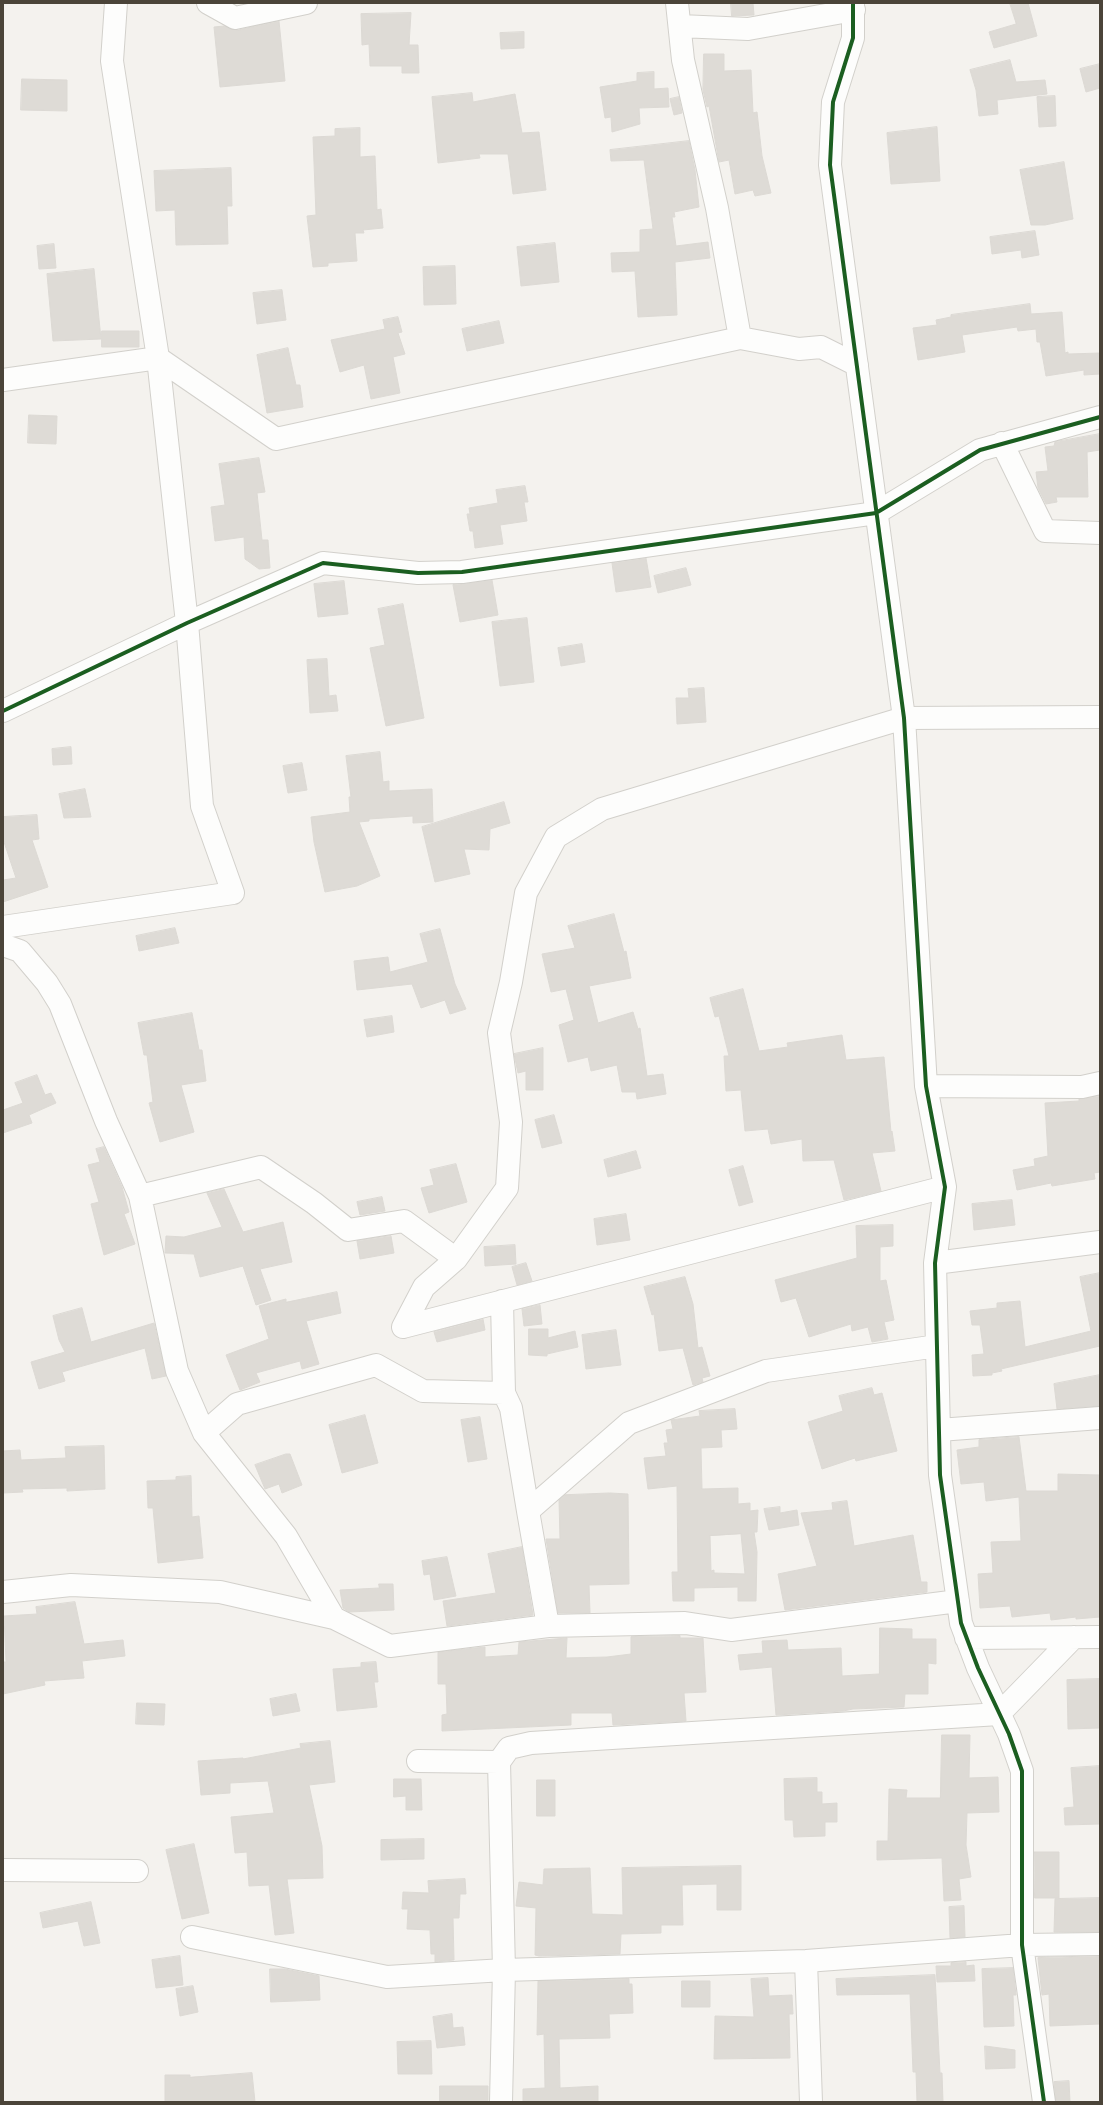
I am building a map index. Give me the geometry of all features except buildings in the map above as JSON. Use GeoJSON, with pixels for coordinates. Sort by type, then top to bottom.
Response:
{"type":"FeatureCollection","features":[{"type":"Feature","properties":{"kind":"street"},"geometry":{"type":"LineString","coordinates":[[3,927],[233,893],[202,806],[187,623],[158,358],[112,61],[116,3]]}},
{"type":"Feature","properties":{"kind":"street"},"geometry":{"type":"LineString","coordinates":[[208,3],[235,18],[306,3]]}},
{"type":"Feature","properties":{"kind":"street"},"geometry":{"type":"LineString","coordinates":[[677,3],[683,60],[717,208],[740,338]]}},
{"type":"Feature","properties":{"kind":"street"},"geometry":{"type":"LineString","coordinates":[[680,26],[748,29],[854,6],[853,38],[834,102],[830,165],[904,718],[926,1086],[944,1186],[935,1263],[940,1475],[960,1623],[1022,1771],[1022,1945],[1044,2102]]}},
{"type":"Feature","properties":{"kind":"street"},"geometry":{"type":"LineString","coordinates":[[3,380],[158,358],[276,439],[740,338],[799,349],[822,347],[857,365]]}},
{"type":"Feature","properties":{"kind":"street"},"geometry":{"type":"LineString","coordinates":[[3,711],[187,623],[323,563],[418,573],[462,572],[876,513],[980,450],[1002,442],[1100,417]]}},
{"type":"Feature","properties":{"kind":"street"},"geometry":{"type":"LineString","coordinates":[[1002,442],[1045,531],[1100,533]]}},
{"type":"Feature","properties":{"kind":"street"},"geometry":{"type":"LineString","coordinates":[[944,1186],[403,1327],[424,1287],[456,1259],[507,1188],[511,1122],[499,1033],[511,982],[526,893],[556,837],[602,809],[904,718],[1100,717]]}},
{"type":"Feature","properties":{"kind":"street"},"geometry":{"type":"LineString","coordinates":[[3,945],[20,951],[48,982],[60,1004],[106,1122],[140,1196],[177,1371],[204,1433],[286,1536],[334,1618]]}},
{"type":"Feature","properties":{"kind":"street"},"geometry":{"type":"LineString","coordinates":[[926,1086],[1082,1087],[1100,1083]]}},
{"type":"Feature","properties":{"kind":"street"},"geometry":{"type":"LineString","coordinates":[[140,1196],[261,1166],[314,1203],[348,1230],[404,1221],[456,1259]]}},
{"type":"Feature","properties":{"kind":"street"},"geometry":{"type":"LineString","coordinates":[[935,1263],[1100,1242]]}},
{"type":"Feature","properties":{"kind":"street"},"geometry":{"type":"LineString","coordinates":[[502,1301],[504,1393],[511,1408],[548,1626]]}},
{"type":"Feature","properties":{"kind":"street"},"geometry":{"type":"LineString","coordinates":[[528,1511],[629,1423],[766,1371],[937,1346]]}},
{"type":"Feature","properties":{"kind":"street"},"geometry":{"type":"LineString","coordinates":[[204,1433],[237,1404],[376,1366],[423,1391],[504,1393]]}},
{"type":"Feature","properties":{"kind":"street"},"geometry":{"type":"LineString","coordinates":[[939,1430],[1100,1418]]}},
{"type":"Feature","properties":{"kind":"street"},"geometry":{"type":"LineString","coordinates":[[3,1592],[71,1585],[220,1592],[334,1618],[390,1646],[548,1626],[686,1623],[731,1630],[958,1601]]}},
{"type":"Feature","properties":{"kind":"street"},"geometry":{"type":"LineString","coordinates":[[966,1638],[1100,1636]]}},
{"type":"Feature","properties":{"kind":"street"},"geometry":{"type":"LineString","coordinates":[[501,2102],[504,1970],[499,1762],[509,1748],[531,1743],[999,1714],[1074,1637]]}},
{"type":"Feature","properties":{"kind":"street"},"geometry":{"type":"LineString","coordinates":[[418,1761],[499,1762]]}},
{"type":"Feature","properties":{"kind":"street"},"geometry":{"type":"LineString","coordinates":[[3,1870],[137,1871]]}},
{"type":"Feature","properties":{"kind":"street"},"geometry":{"type":"LineString","coordinates":[[192,1937],[387,1976],[504,1970],[806,1961],[1022,1945],[1100,1944]]}},
{"type":"Feature","properties":{"kind":"street"},"geometry":{"type":"LineString","coordinates":[[806,1961],[811,2102]]}},
{"type":"Feature","properties":{"kind":"cycle path"},"geometry":{"type":"LineString","coordinates":[[853,3],[853,38],[833,102],[830,165],[904,718],[926,1086],[945,1187],[935,1263],[940,1475],[961,1623],[978,1668],[1009,1734],[1022,1771],[1022,1945],[1044,2102]]}},
{"type":"Feature","properties":{"kind":"cycle path"},"geometry":{"type":"LineString","coordinates":[[3,711],[187,623],[323,563],[418,573],[462,572],[876,513],[980,450],[1100,417]]}}]}
